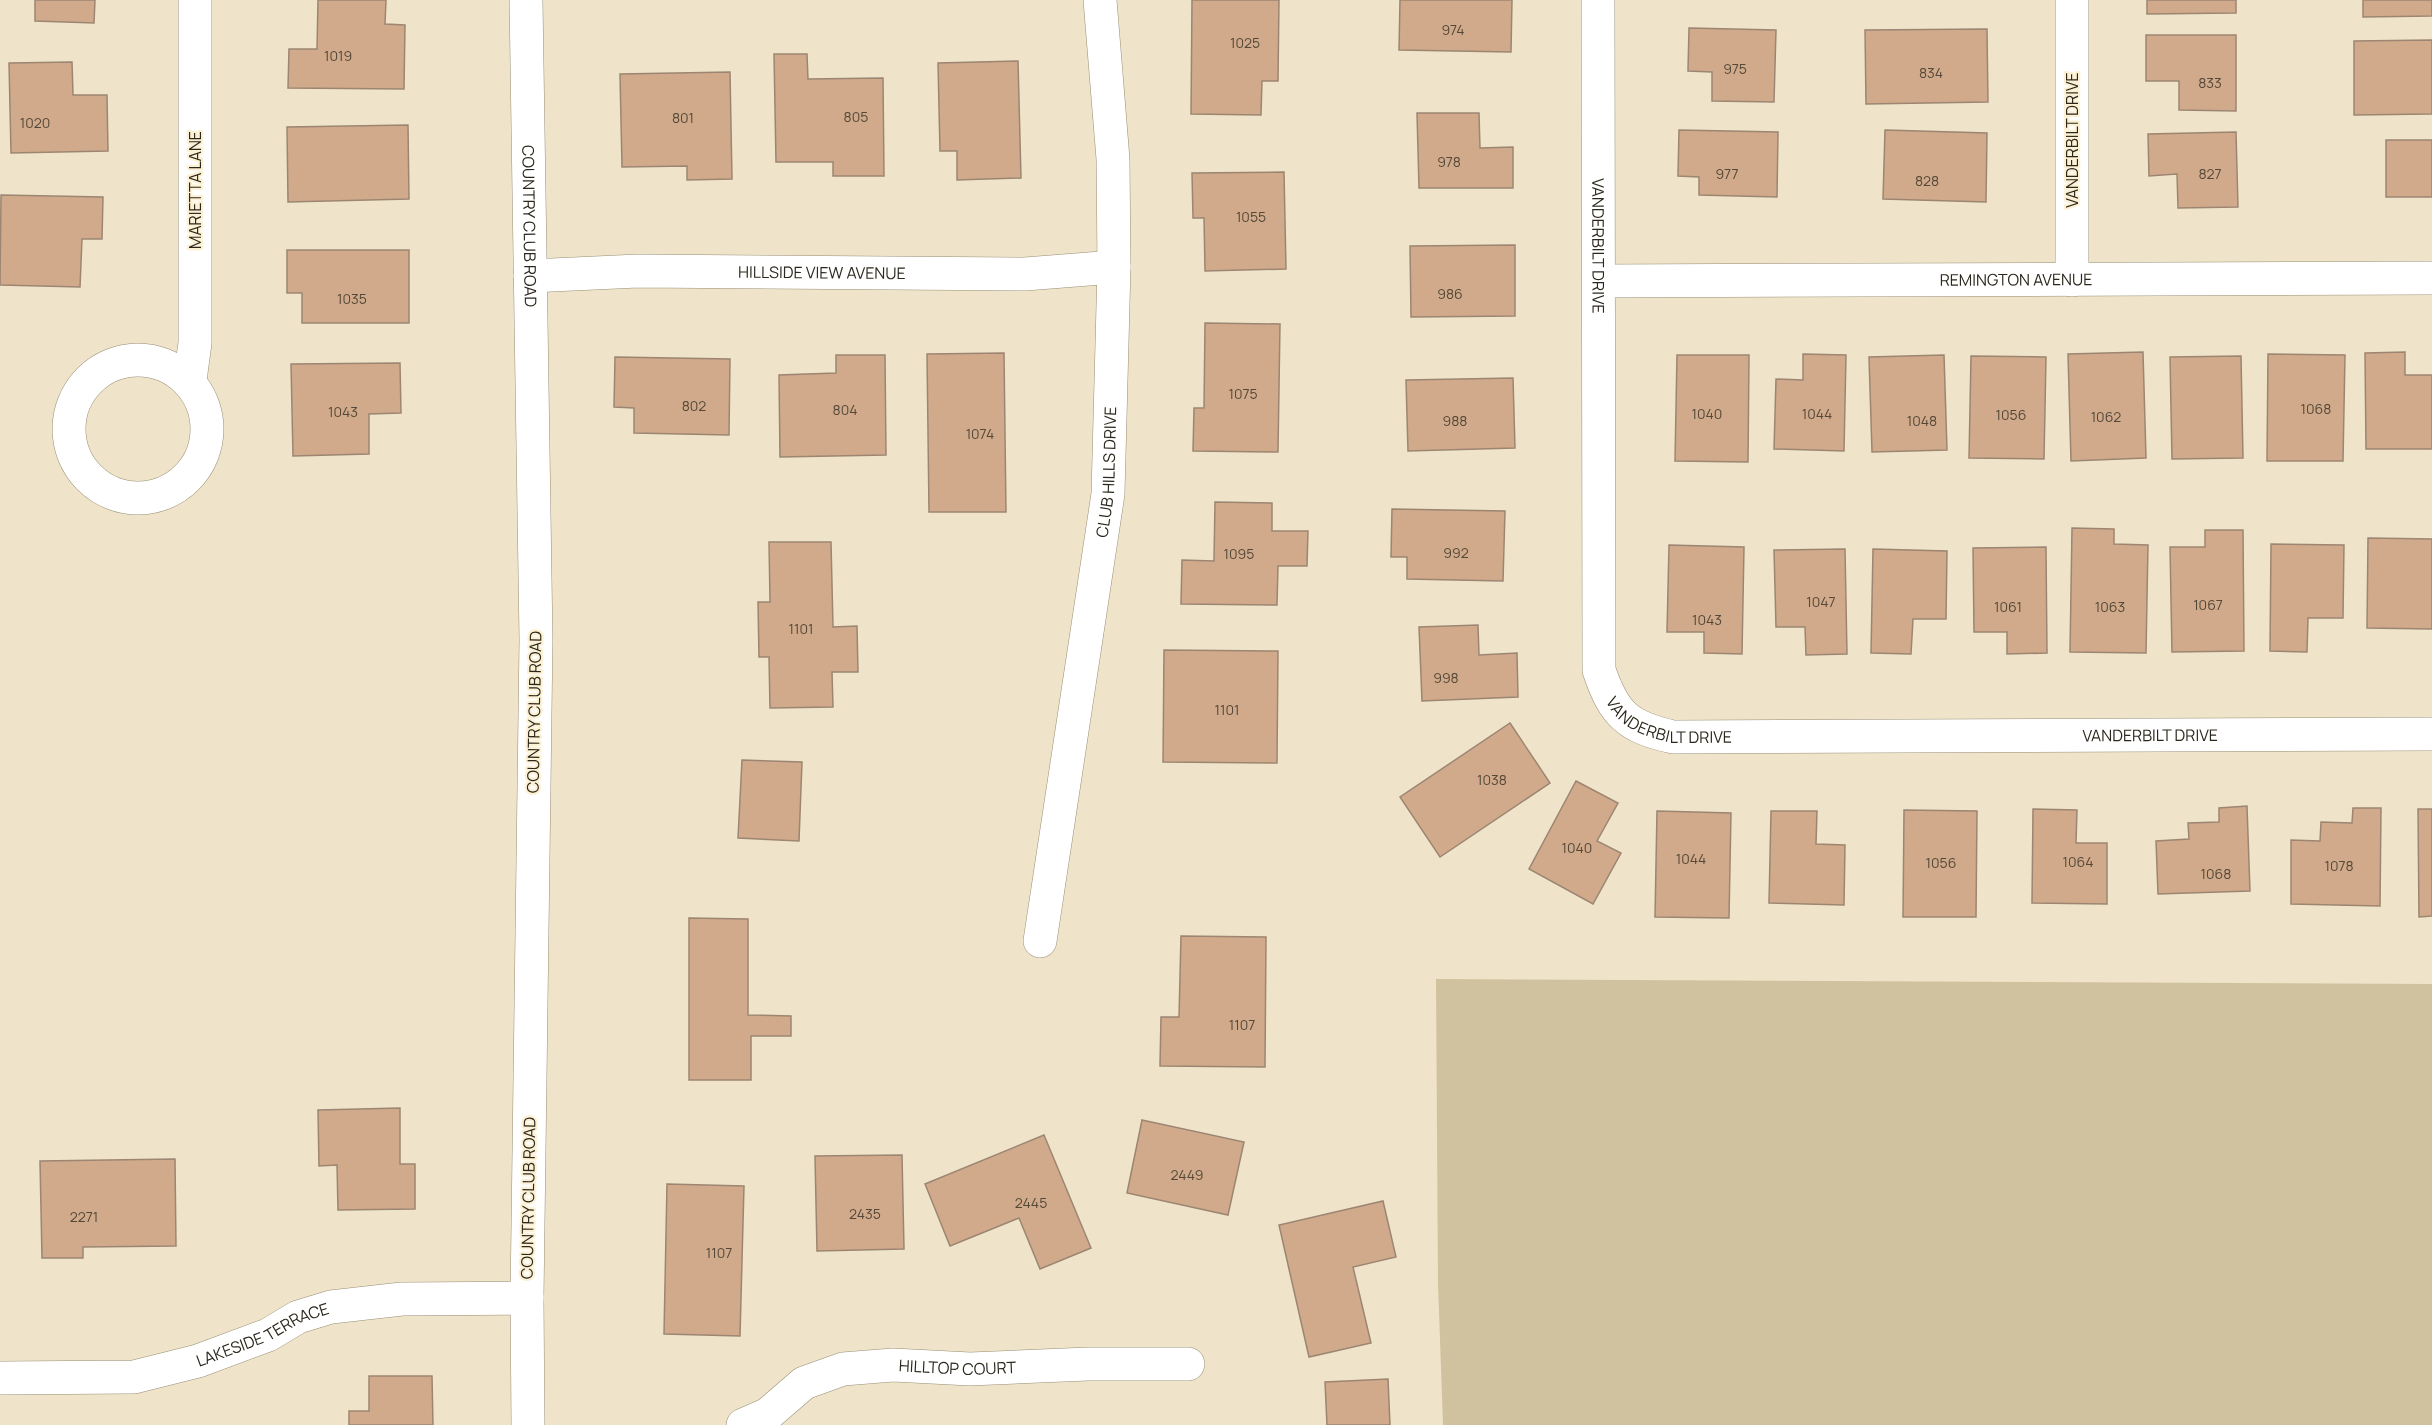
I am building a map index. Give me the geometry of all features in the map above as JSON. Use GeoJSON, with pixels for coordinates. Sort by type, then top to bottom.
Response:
{"type":"FeatureCollection","features":[{"type":"Feature","properties":{"kind":"street","name":"MARIETTA LANE"},"geometry":{"type":"LineString","coordinates":[[190,380],[195,343],[195,0]]}},
{"type":"Feature","properties":{"kind":"street","name":"COUNTRY CLUB ROAD"},"geometry":{"type":"LineString","coordinates":[[526,0],[536,640],[526,1298],[528,1425]]}},
{"type":"Feature","properties":{"kind":"street","name":"CLUB HILLS DRIVE"},"geometry":{"type":"LineString","coordinates":[[1040,941],[1108,495],[1114,267],[1113,159],[1100,0]]}},
{"type":"Feature","properties":{"kind":"street","name":"VANDERBILT DRIVE"},"geometry":{"type":"LineString","coordinates":[[1598,0],[1599,670],[1608,695],[1623,716],[1647,731],[1673,737],[2432,734]]}},
{"type":"Feature","properties":{"kind":"street","name":"VANDERBILT DRIVE"},"geometry":{"type":"LineString","coordinates":[[2072,0],[2072,280]]}},
{"type":"Feature","properties":{"kind":"street","name":"HILLSIDE VIEW AVENUE"},"geometry":{"type":"LineString","coordinates":[[530,276],[638,271],[1025,274],[1114,267]]}},
{"type":"Feature","properties":{"kind":"street","name":"REMINGTON AVENUE"},"geometry":{"type":"LineString","coordinates":[[1599,281],[2432,278]]}},
{"type":"Feature","properties":{"kind":"street"},"geometry":{"type":"LineString","coordinates":[[156,360],[190,380],[208,416],[204,456],[178,488],[140,500],[101,490],[74,461],[67,422],[82,384],[115,361],[156,360]]}},
{"type":"Feature","properties":{"kind":"street","name":"LAKESIDE TERRACE"},"geometry":{"type":"LineString","coordinates":[[0,1378],[134,1377],[198,1361],[268,1335],[297,1317],[331,1307],[402,1299],[526,1298]]}},
{"type":"Feature","properties":{"kind":"street","name":"HILLTOP COURT"},"geometry":{"type":"LineString","coordinates":[[743,1425],[768,1414],[804,1383],[843,1369],[893,1365],[970,1369],[1088,1364],[1188,1364]]}},
{"type":"Feature","properties":{"kind":"shaded area"},"geometry":{"type":"Polygon","coordinates":[[[1436,979],[2432,984],[2432,1425],[1443,1425],[1438,1283],[1436,979]]]}},
{"type":"Feature","properties":{"kind":"building"},"geometry":{"type":"Polygon","coordinates":[[[35,0],[95,0],[94,23],[35,21],[35,0]]]}},
{"type":"Feature","properties":{"kind":"building"},"geometry":{"type":"Polygon","coordinates":[[[318,0],[386,0],[385,24],[405,25],[404,89],[288,88],[289,49],[317,49],[318,0]]]}},
{"type":"Feature","properties":{"kind":"building"},"geometry":{"type":"Polygon","coordinates":[[[1192,0],[1279,0],[1278,81],[1262,81],[1261,115],[1191,114],[1192,0]]]}},
{"type":"Feature","properties":{"kind":"building"},"geometry":{"type":"Polygon","coordinates":[[[1400,0],[1512,0],[1511,52],[1399,50],[1400,0]]]}},
{"type":"Feature","properties":{"kind":"building"},"geometry":{"type":"Polygon","coordinates":[[[2147,0],[2236,0],[2236,13],[2147,14],[2147,0]]]}},
{"type":"Feature","properties":{"kind":"building"},"geometry":{"type":"Polygon","coordinates":[[[2363,0],[2432,0],[2432,16],[2363,17],[2363,0]]]}},
{"type":"Feature","properties":{"kind":"building"},"geometry":{"type":"Polygon","coordinates":[[[1689,28],[1776,30],[1774,102],[1712,101],[1712,72],[1688,71],[1689,28]]]}},
{"type":"Feature","properties":{"kind":"building"},"geometry":{"type":"Polygon","coordinates":[[[1987,29],[1988,102],[1866,104],[1865,30],[1987,29]]]}},
{"type":"Feature","properties":{"kind":"building"},"geometry":{"type":"Polygon","coordinates":[[[2146,35],[2236,35],[2236,111],[2179,110],[2179,81],[2146,81],[2146,35]]]}},
{"type":"Feature","properties":{"kind":"building"},"geometry":{"type":"Polygon","coordinates":[[[2432,40],[2432,114],[2354,115],[2354,41],[2432,40]]]}},
{"type":"Feature","properties":{"kind":"building"},"geometry":{"type":"Polygon","coordinates":[[[774,54],[807,54],[808,79],[883,78],[884,176],[833,176],[833,162],[776,162],[774,54]]]}},
{"type":"Feature","properties":{"kind":"building"},"geometry":{"type":"Polygon","coordinates":[[[1018,61],[1021,178],[957,180],[957,151],[940,151],[938,63],[1018,61]]]}},
{"type":"Feature","properties":{"kind":"building"},"geometry":{"type":"Polygon","coordinates":[[[72,62],[73,95],[107,95],[108,151],[11,153],[9,63],[72,62]]]}},
{"type":"Feature","properties":{"kind":"building"},"geometry":{"type":"Polygon","coordinates":[[[730,72],[732,179],[687,180],[687,166],[622,167],[620,74],[730,72]]]}},
{"type":"Feature","properties":{"kind":"building"},"geometry":{"type":"Polygon","coordinates":[[[1417,113],[1479,113],[1480,148],[1513,147],[1513,188],[1419,188],[1417,113]]]}},
{"type":"Feature","properties":{"kind":"building"},"geometry":{"type":"Polygon","coordinates":[[[408,125],[409,199],[288,202],[287,127],[408,125]]]}},
{"type":"Feature","properties":{"kind":"building"},"geometry":{"type":"Polygon","coordinates":[[[1679,130],[1778,132],[1777,197],[1699,195],[1699,177],[1678,176],[1679,130]]]}},
{"type":"Feature","properties":{"kind":"building"},"geometry":{"type":"Polygon","coordinates":[[[1885,130],[1987,133],[1986,202],[1883,199],[1885,130]]]}},
{"type":"Feature","properties":{"kind":"building"},"geometry":{"type":"Polygon","coordinates":[[[2236,132],[2238,207],[2178,208],[2177,174],[2149,176],[2148,134],[2236,132]]]}},
{"type":"Feature","properties":{"kind":"building"},"geometry":{"type":"Polygon","coordinates":[[[2386,140],[2432,140],[2432,197],[2386,197],[2386,140]]]}},
{"type":"Feature","properties":{"kind":"building"},"geometry":{"type":"Polygon","coordinates":[[[1284,172],[1286,269],[1205,271],[1204,218],[1193,218],[1192,173],[1284,172]]]}},
{"type":"Feature","properties":{"kind":"building"},"geometry":{"type":"Polygon","coordinates":[[[1,195],[103,197],[102,239],[82,239],[80,287],[0,285],[1,195]]]}},
{"type":"Feature","properties":{"kind":"building"},"geometry":{"type":"Polygon","coordinates":[[[1515,245],[1515,316],[1411,317],[1410,246],[1515,245]]]}},
{"type":"Feature","properties":{"kind":"building"},"geometry":{"type":"Polygon","coordinates":[[[287,250],[409,250],[409,323],[302,323],[302,293],[287,293],[287,250]]]}},
{"type":"Feature","properties":{"kind":"building"},"geometry":{"type":"Polygon","coordinates":[[[1205,323],[1280,324],[1278,452],[1193,451],[1194,408],[1204,408],[1205,323]]]}},
{"type":"Feature","properties":{"kind":"building"},"geometry":{"type":"Polygon","coordinates":[[[2143,352],[2146,458],[2071,461],[2068,354],[2143,352]]]}},
{"type":"Feature","properties":{"kind":"building"},"geometry":{"type":"Polygon","coordinates":[[[2405,352],[2405,375],[2432,375],[2432,449],[2366,449],[2365,353],[2405,352]]]}},
{"type":"Feature","properties":{"kind":"building"},"geometry":{"type":"Polygon","coordinates":[[[1004,353],[1006,512],[929,512],[927,354],[1004,353]]]}},
{"type":"Feature","properties":{"kind":"building"},"geometry":{"type":"Polygon","coordinates":[[[1803,354],[1846,355],[1844,451],[1774,449],[1776,379],[1803,380],[1803,354]]]}},
{"type":"Feature","properties":{"kind":"building"},"geometry":{"type":"Polygon","coordinates":[[[2268,354],[2345,355],[2343,461],[2267,461],[2268,354]]]}},
{"type":"Feature","properties":{"kind":"building"},"geometry":{"type":"Polygon","coordinates":[[[836,355],[885,355],[886,455],[780,457],[779,375],[836,373],[836,355]]]}},
{"type":"Feature","properties":{"kind":"building"},"geometry":{"type":"Polygon","coordinates":[[[1677,355],[1749,355],[1748,462],[1675,461],[1677,355]]]}},
{"type":"Feature","properties":{"kind":"building"},"geometry":{"type":"Polygon","coordinates":[[[1944,355],[1947,450],[1872,452],[1869,357],[1944,355]]]}},
{"type":"Feature","properties":{"kind":"building"},"geometry":{"type":"Polygon","coordinates":[[[1971,356],[2046,357],[2044,459],[1969,458],[1971,356]]]}},
{"type":"Feature","properties":{"kind":"building"},"geometry":{"type":"Polygon","coordinates":[[[2241,356],[2243,458],[2172,459],[2170,357],[2241,356]]]}},
{"type":"Feature","properties":{"kind":"building"},"geometry":{"type":"Polygon","coordinates":[[[615,357],[730,359],[729,435],[634,433],[634,408],[614,407],[615,357]]]}},
{"type":"Feature","properties":{"kind":"building"},"geometry":{"type":"Polygon","coordinates":[[[400,363],[401,413],[369,414],[369,454],[293,456],[291,364],[400,363]]]}},
{"type":"Feature","properties":{"kind":"building"},"geometry":{"type":"Polygon","coordinates":[[[1513,378],[1515,448],[1408,451],[1406,380],[1513,378]]]}},
{"type":"Feature","properties":{"kind":"building"},"geometry":{"type":"Polygon","coordinates":[[[1215,502],[1272,503],[1272,531],[1308,531],[1307,566],[1278,566],[1277,605],[1181,604],[1182,560],[1214,561],[1215,502]]]}},
{"type":"Feature","properties":{"kind":"building"},"geometry":{"type":"Polygon","coordinates":[[[1392,509],[1505,511],[1503,581],[1407,579],[1407,557],[1391,557],[1392,509]]]}},
{"type":"Feature","properties":{"kind":"building"},"geometry":{"type":"Polygon","coordinates":[[[2072,528],[2114,529],[2114,544],[2148,545],[2146,653],[2070,652],[2072,528]]]}},
{"type":"Feature","properties":{"kind":"building"},"geometry":{"type":"Polygon","coordinates":[[[2205,530],[2243,530],[2244,651],[2172,652],[2170,547],[2205,547],[2205,530]]]}},
{"type":"Feature","properties":{"kind":"building"},"geometry":{"type":"Polygon","coordinates":[[[2368,538],[2432,539],[2432,629],[2367,628],[2368,538]]]}},
{"type":"Feature","properties":{"kind":"building"},"geometry":{"type":"Polygon","coordinates":[[[769,542],[831,542],[833,627],[857,626],[858,672],[832,672],[833,707],[770,708],[769,657],[759,657],[758,602],[770,602],[769,542]]]}},
{"type":"Feature","properties":{"kind":"building"},"geometry":{"type":"Polygon","coordinates":[[[2271,544],[2344,545],[2343,618],[2308,618],[2307,652],[2270,651],[2271,544]]]}},
{"type":"Feature","properties":{"kind":"building"},"geometry":{"type":"Polygon","coordinates":[[[1669,545],[1744,547],[1742,654],[1704,653],[1704,632],[1667,632],[1669,545]]]}},
{"type":"Feature","properties":{"kind":"building"},"geometry":{"type":"Polygon","coordinates":[[[2046,547],[2047,653],[2007,654],[2007,632],[1974,632],[1973,548],[2046,547]]]}},
{"type":"Feature","properties":{"kind":"building"},"geometry":{"type":"Polygon","coordinates":[[[1845,549],[1847,654],[1806,655],[1805,627],[1776,627],[1774,550],[1845,549]]]}},
{"type":"Feature","properties":{"kind":"building"},"geometry":{"type":"Polygon","coordinates":[[[1873,549],[1947,551],[1946,619],[1913,619],[1911,654],[1871,653],[1873,549]]]}},
{"type":"Feature","properties":{"kind":"building"},"geometry":{"type":"Polygon","coordinates":[[[1478,625],[1479,655],[1517,653],[1518,697],[1422,701],[1419,627],[1478,625]]]}},
{"type":"Feature","properties":{"kind":"building"},"geometry":{"type":"Polygon","coordinates":[[[1164,650],[1278,651],[1277,763],[1163,762],[1164,650]]]}},
{"type":"Feature","properties":{"kind":"building"},"geometry":{"type":"Polygon","coordinates":[[[1510,723],[1550,783],[1440,857],[1400,797],[1510,723]]]}},
{"type":"Feature","properties":{"kind":"building"},"geometry":{"type":"Polygon","coordinates":[[[742,760],[802,762],[799,841],[738,838],[742,760]]]}},
{"type":"Feature","properties":{"kind":"building"},"geometry":{"type":"Polygon","coordinates":[[[1576,781],[1618,803],[1597,841],[1621,853],[1593,904],[1529,869],[1576,781]]]}},
{"type":"Feature","properties":{"kind":"building"},"geometry":{"type":"Polygon","coordinates":[[[2247,806],[2250,891],[2158,894],[2156,841],[2189,839],[2188,823],[2219,822],[2219,808],[2247,806]]]}},
{"type":"Feature","properties":{"kind":"building"},"geometry":{"type":"Polygon","coordinates":[[[2353,808],[2381,808],[2380,906],[2291,904],[2291,840],[2320,841],[2321,822],[2352,823],[2353,808]]]}},
{"type":"Feature","properties":{"kind":"building"},"geometry":{"type":"Polygon","coordinates":[[[2033,809],[2077,810],[2076,843],[2107,843],[2107,904],[2032,903],[2033,809]]]}},
{"type":"Feature","properties":{"kind":"building"},"geometry":{"type":"Polygon","coordinates":[[[2418,809],[2432,809],[2432,916],[2419,917],[2418,809]]]}},
{"type":"Feature","properties":{"kind":"building"},"geometry":{"type":"Polygon","coordinates":[[[1904,810],[1977,811],[1976,917],[1903,917],[1904,810]]]}},
{"type":"Feature","properties":{"kind":"building"},"geometry":{"type":"Polygon","coordinates":[[[1657,811],[1731,813],[1729,918],[1655,917],[1657,811]]]}},
{"type":"Feature","properties":{"kind":"building"},"geometry":{"type":"Polygon","coordinates":[[[1771,811],[1817,811],[1816,844],[1845,845],[1844,905],[1769,903],[1771,811]]]}},
{"type":"Feature","properties":{"kind":"building"},"geometry":{"type":"Polygon","coordinates":[[[689,918],[748,919],[748,1015],[791,1016],[791,1036],[751,1036],[751,1080],[689,1080],[689,918]]]}},
{"type":"Feature","properties":{"kind":"building"},"geometry":{"type":"Polygon","coordinates":[[[1181,936],[1266,937],[1265,1067],[1160,1066],[1161,1017],[1179,1017],[1181,936]]]}},
{"type":"Feature","properties":{"kind":"building"},"geometry":{"type":"Polygon","coordinates":[[[400,1108],[400,1164],[415,1164],[415,1209],[338,1210],[337,1165],[319,1166],[318,1110],[400,1108]]]}},
{"type":"Feature","properties":{"kind":"building"},"geometry":{"type":"Polygon","coordinates":[[[1142,1120],[1244,1142],[1228,1215],[1127,1193],[1142,1120]]]}},
{"type":"Feature","properties":{"kind":"building"},"geometry":{"type":"Polygon","coordinates":[[[1044,1135],[1091,1248],[1040,1269],[1019,1218],[950,1246],[925,1184],[1044,1135]]]}},
{"type":"Feature","properties":{"kind":"building"},"geometry":{"type":"Polygon","coordinates":[[[902,1155],[904,1249],[817,1251],[815,1156],[902,1155]]]}},
{"type":"Feature","properties":{"kind":"building"},"geometry":{"type":"Polygon","coordinates":[[[175,1159],[176,1246],[83,1247],[83,1258],[42,1258],[40,1161],[175,1159]]]}},
{"type":"Feature","properties":{"kind":"building"},"geometry":{"type":"Polygon","coordinates":[[[667,1184],[744,1186],[740,1336],[664,1334],[667,1184]]]}},
{"type":"Feature","properties":{"kind":"building"},"geometry":{"type":"Polygon","coordinates":[[[1383,1201],[1396,1257],[1353,1267],[1371,1343],[1309,1357],[1279,1225],[1383,1201]]]}},
{"type":"Feature","properties":{"kind":"building"},"geometry":{"type":"Polygon","coordinates":[[[369,1376],[432,1376],[433,1425],[349,1425],[349,1411],[369,1411],[369,1376]]]}},
{"type":"Feature","properties":{"kind":"building"},"geometry":{"type":"Polygon","coordinates":[[[1388,1379],[1390,1425],[1327,1425],[1325,1382],[1388,1379]]]}}]}
